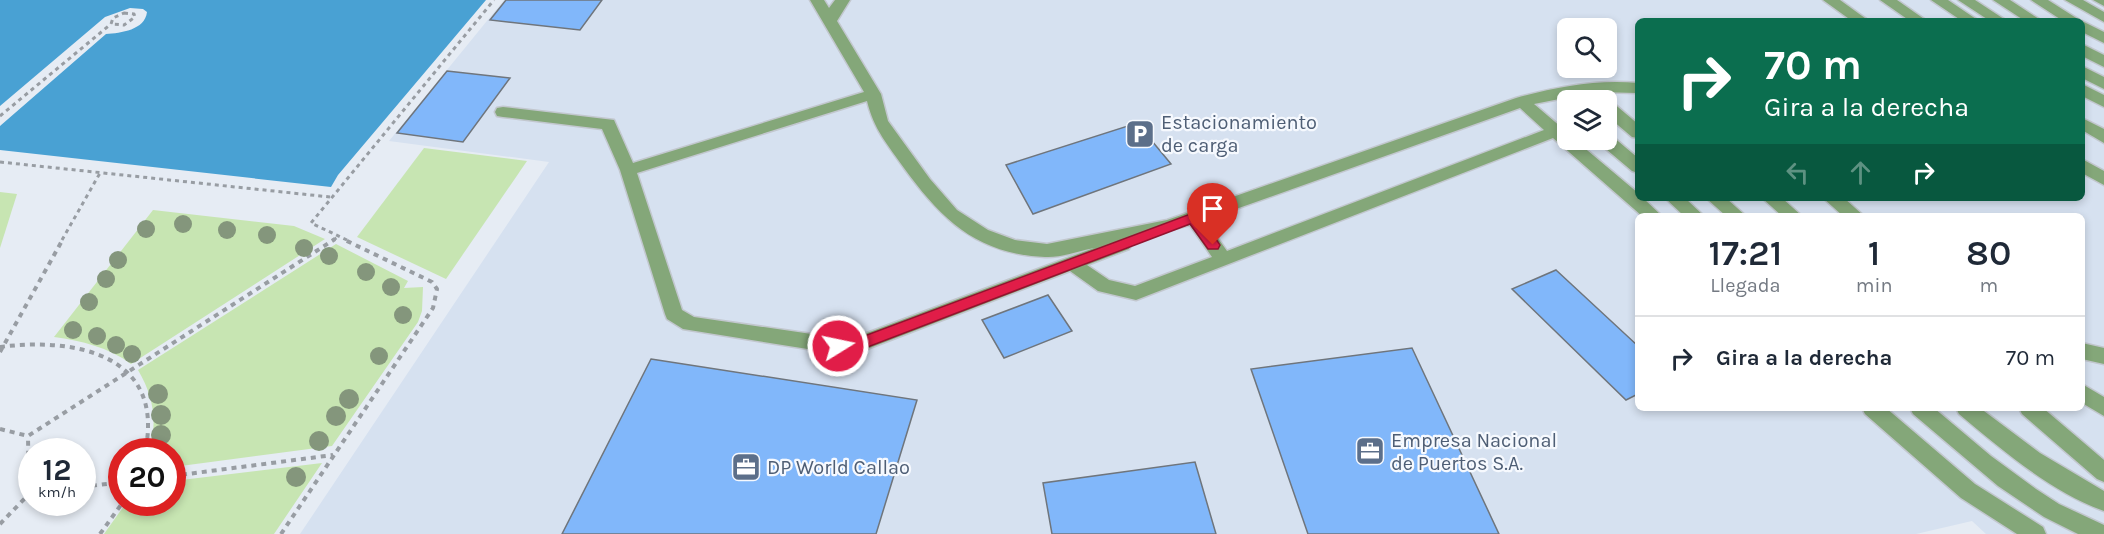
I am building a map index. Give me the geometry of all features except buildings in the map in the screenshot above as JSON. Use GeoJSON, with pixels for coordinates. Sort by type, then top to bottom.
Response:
{"type":"FeatureCollection","features":[{"type":"Feature","properties":{"kind":"lane"},"geometry":{"type":"LineString","coordinates":[[817,0],[873,94],[880,122],[924,183],[951,214],[982,235],[1014,246],[1047,250],[1169,226]]}},
{"type":"Feature","properties":{"kind":"lane"},"geometry":{"type":"LineString","coordinates":[[830,21],[843,0]]}},
{"type":"Feature","properties":{"kind":"lane"},"geometry":{"type":"LineString","coordinates":[[1830,0],[1857,18]]}},
{"type":"Feature","properties":{"kind":"lane"},"geometry":{"type":"LineString","coordinates":[[1887,0],[1915,18]]}},
{"type":"Feature","properties":{"kind":"lane"},"geometry":{"type":"LineString","coordinates":[[1938,0],[1967,18]]}},
{"type":"Feature","properties":{"kind":"lane"},"geometry":{"type":"LineString","coordinates":[[1965,0],[1995,18]]}},
{"type":"Feature","properties":{"kind":"lane"},"geometry":{"type":"LineString","coordinates":[[2000,0],[2030,18]]}},
{"type":"Feature","properties":{"kind":"lane"},"geometry":{"type":"LineString","coordinates":[[2038,0],[2069,18]]}},
{"type":"Feature","properties":{"kind":"lane"},"geometry":{"type":"LineString","coordinates":[[2072,0],[2104,18]]}},
{"type":"Feature","properties":{"kind":"lane"},"geometry":{"type":"LineString","coordinates":[[2085,28],[2104,38]]}},
{"type":"Feature","properties":{"kind":"lane"},"geometry":{"type":"LineString","coordinates":[[2085,51],[2104,62]]}},
{"type":"Feature","properties":{"kind":"lane"},"geometry":{"type":"LineString","coordinates":[[2085,73],[2104,84]]}},
{"type":"Feature","properties":{"kind":"lane"},"geometry":{"type":"LineString","coordinates":[[503,112],[608,124],[628,170],[674,314],[690,324],[838,346],[860,344],[1169,226],[1522,102],[1587,89],[1634,90]]}},
{"type":"Feature","properties":{"kind":"lane"},"geometry":{"type":"LineString","coordinates":[[2085,91],[2104,102]]}},
{"type":"Feature","properties":{"kind":"lane"},"geometry":{"type":"LineString","coordinates":[[628,170],[873,94]]}},
{"type":"Feature","properties":{"kind":"lane"},"geometry":{"type":"LineString","coordinates":[[1553,94],[1557,97]]}},
{"type":"Feature","properties":{"kind":"lane"},"geometry":{"type":"LineString","coordinates":[[1522,102],[1635,200]]}},
{"type":"Feature","properties":{"kind":"lane"},"geometry":{"type":"LineString","coordinates":[[1617,115],[1635,130]]}},
{"type":"Feature","properties":{"kind":"lane"},"geometry":{"type":"LineString","coordinates":[[2085,125],[2104,137]]}},
{"type":"Feature","properties":{"kind":"lane"},"geometry":{"type":"LineString","coordinates":[[1073,264],[1104,286],[1136,292],[1556,131]]}},
{"type":"Feature","properties":{"kind":"lane"},"geometry":{"type":"LineString","coordinates":[[1617,149],[1635,164]]}},
{"type":"Feature","properties":{"kind":"lane"},"geometry":{"type":"LineString","coordinates":[[2085,167],[2104,179]]}},
{"type":"Feature","properties":{"kind":"lane"},"geometry":{"type":"LineString","coordinates":[[1636,201],[1650,213]]}},
{"type":"Feature","properties":{"kind":"lane"},"geometry":{"type":"LineString","coordinates":[[1678,201],[1692,213]]}},
{"type":"Feature","properties":{"kind":"lane"},"geometry":{"type":"LineString","coordinates":[[1719,201],[1733,213]]}},
{"type":"Feature","properties":{"kind":"lane"},"geometry":{"type":"LineString","coordinates":[[1775,201],[1789,213]]}},
{"type":"Feature","properties":{"kind":"lane"},"geometry":{"type":"LineString","coordinates":[[1836,201],[1851,213]]}},
{"type":"Feature","properties":{"kind":"lane"},"geometry":{"type":"LineString","coordinates":[[1193,218],[1223,259]]}},
{"type":"Feature","properties":{"kind":"lane"},"geometry":{"type":"LineString","coordinates":[[2085,352],[2104,356]]}},
{"type":"Feature","properties":{"kind":"lane"},"geometry":{"type":"LineString","coordinates":[[2085,394],[2104,408]]}},
{"type":"Feature","properties":{"kind":"lane"},"geometry":{"type":"LineString","coordinates":[[1875,411],[1968,491],[2035,534]]}},
{"type":"Feature","properties":{"kind":"lane"},"geometry":{"type":"LineString","coordinates":[[1924,411],[2002,477],[2074,524],[2102,534]]}},
{"type":"Feature","properties":{"kind":"lane"},"geometry":{"type":"LineString","coordinates":[[1970,411],[2010,444],[2070,485],[2104,502]]}},
{"type":"Feature","properties":{"kind":"lane"},"geometry":{"type":"LineString","coordinates":[[2032,411],[2104,473]]}},
{"type":"Feature","properties":{"kind":"path"},"geometry":{"type":"LineString","coordinates":[[281,534],[433,308],[437,289],[432,282],[311,223],[494,0]]}},
{"type":"Feature","properties":{"kind":"path"},"geometry":{"type":"LineString","coordinates":[[0,116],[111,24],[111,20],[120,14],[135,15],[128,24],[115,26],[111,24]]}},
{"type":"Feature","properties":{"kind":"path"},"geometry":{"type":"LineString","coordinates":[[0,162],[331,198]]}},
{"type":"Feature","properties":{"kind":"path"},"geometry":{"type":"LineString","coordinates":[[0,352],[100,173]]}},
{"type":"Feature","properties":{"kind":"path"},"geometry":{"type":"LineString","coordinates":[[0,429],[28,436],[338,237]]}},
{"type":"Feature","properties":{"kind":"path"},"geometry":{"type":"LineString","coordinates":[[2,346],[27,344],[72,346],[109,358],[128,371],[142,394],[147,409],[146,438]]}},
{"type":"Feature","properties":{"kind":"path"},"geometry":{"type":"LineString","coordinates":[[186,474],[333,455]]}},
{"type":"Feature","properties":{"kind":"path"},"geometry":{"type":"LineString","coordinates":[[0,524],[18,506]]}},
{"type":"Feature","properties":{"kind":"path"},"geometry":{"type":"LineString","coordinates":[[100,534],[113,516]]}},
{"type":"Feature","properties":{"kind":"shaded area"},"geometry":{"type":"Polygon","coordinates":[[[504,0],[2104,0],[2104,534],[1986,534],[1972,521],[1916,534],[300,534],[549,162],[389,141],[504,0]]]}},
{"type":"Feature","properties":{"kind":"green space"},"geometry":{"type":"Polygon","coordinates":[[[424,148],[527,161],[446,279],[357,237],[424,148]]]}},
{"type":"Feature","properties":{"kind":"green space"},"geometry":{"type":"Polygon","coordinates":[[[0,192],[17,194],[0,248],[0,192]]]}},
{"type":"Feature","properties":{"kind":"green space"},"geometry":{"type":"Polygon","coordinates":[[[153,210],[294,226],[325,239],[131,364],[113,353],[94,346],[54,337],[153,210]]]}},
{"type":"Feature","properties":{"kind":"green space"},"geometry":{"type":"Polygon","coordinates":[[[336,244],[408,281],[404,288],[423,287],[422,311],[418,322],[332,446],[186,465],[186,438],[152,438],[153,409],[148,390],[138,370],[336,244]]]}},
{"type":"Feature","properties":{"kind":"green space"},"geometry":{"type":"Polygon","coordinates":[[[322,463],[274,534],[104,534],[117,516],[186,516],[186,479],[322,463]]]}},
{"type":"Feature","properties":{"kind":"water"},"geometry":{"type":"Polygon","coordinates":[[[0,0],[486,0],[338,175],[331,187],[0,150],[0,126],[106,34],[137,27],[142,23],[147,12],[143,9],[130,8],[105,17],[0,106],[0,0]]]}},
{"type":"Feature","properties":{"kind":"place","name":"Estacionamiento de carga"},"geometry":{"type":"Point","coordinates":[1140,134]}},
{"type":"Feature","properties":{"kind":"place","name":"Empresa Nacional de Puertos S.A."},"geometry":{"type":"Point","coordinates":[1370,451]}},
{"type":"Feature","properties":{"kind":"place","name":"DP World Callao"},"geometry":{"type":"Point","coordinates":[746,467]}},
{"type":"Feature","properties":{"kind":"route"},"geometry":{"type":"LineString","coordinates":[[838,346],[860,344],[1193,218],[1213,245]]}}]}
